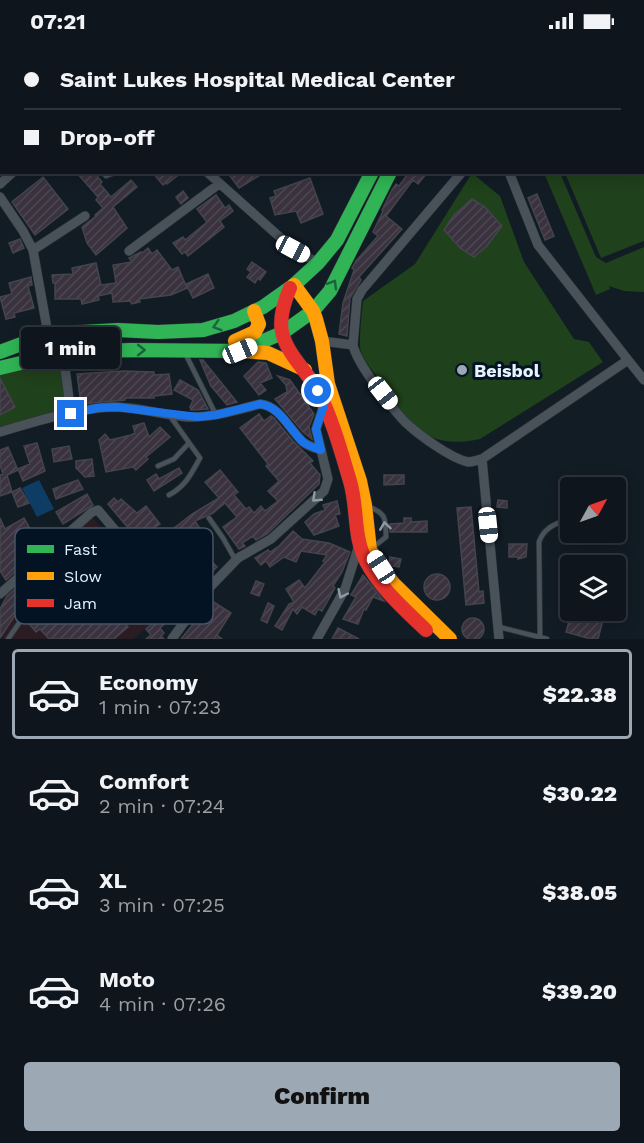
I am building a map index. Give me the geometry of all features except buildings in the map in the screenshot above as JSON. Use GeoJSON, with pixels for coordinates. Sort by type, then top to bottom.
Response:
{"type":"FeatureCollection","features":[{"type":"Feature","properties":{"kind":"main road"},"geometry":{"type":"LineString","coordinates":[[6,350],[48,334],[118,330],[158,332],[203,330],[234,321],[255,311],[292,287],[318,263],[337,240],[371,174]]}},
{"type":"Feature","properties":{"kind":"main road"},"geometry":{"type":"LineString","coordinates":[[240,351],[282,333],[313,310],[330,291],[389,174]]}},
{"type":"Feature","properties":{"kind":"main road"},"geometry":{"type":"LineString","coordinates":[[292,287],[313,310],[322,341],[328,384],[360,481],[364,550],[371,570],[401,605],[437,639]]}},
{"type":"Feature","properties":{"kind":"main road"},"geometry":{"type":"LineString","coordinates":[[292,287],[281,318],[282,333],[318,391],[351,484],[361,504]]}},
{"type":"Feature","properties":{"kind":"main road"},"geometry":{"type":"LineString","coordinates":[[203,351],[248,337],[255,332],[259,324],[255,311]]}},
{"type":"Feature","properties":{"kind":"main road"},"geometry":{"type":"LineString","coordinates":[[0,368],[63,353],[130,350],[268,353],[305,370]]}},
{"type":"Feature","properties":{"kind":"main road"},"geometry":{"type":"LineString","coordinates":[[364,550],[393,583],[450,639]]}},
{"type":"Feature","properties":{"kind":"street"},"geometry":{"type":"LineString","coordinates":[[0,184],[12,174]]}},
{"type":"Feature","properties":{"kind":"street"},"geometry":{"type":"LineString","coordinates":[[460,174],[362,290],[357,299],[353,345],[355,354],[405,421],[422,436],[459,459],[471,462],[482,459],[628,360]]}},
{"type":"Feature","properties":{"kind":"street"},"geometry":{"type":"LineString","coordinates":[[510,174],[538,245],[644,380]]}},
{"type":"Feature","properties":{"kind":"street"},"geometry":{"type":"LineString","coordinates":[[129,251],[214,176],[293,249],[318,263]]}},
{"type":"Feature","properties":{"kind":"street"},"geometry":{"type":"LineString","coordinates":[[0,197],[33,250],[48,334]]}},
{"type":"Feature","properties":{"kind":"street"},"geometry":{"type":"LineString","coordinates":[[33,250],[85,216]]}},
{"type":"Feature","properties":{"kind":"street"},"geometry":{"type":"LineString","coordinates":[[0,340],[6,350]]}},
{"type":"Feature","properties":{"kind":"street"},"geometry":{"type":"LineString","coordinates":[[322,341],[353,345]]}},
{"type":"Feature","properties":{"kind":"street"},"geometry":{"type":"LineString","coordinates":[[63,353],[71,414]]}},
{"type":"Feature","properties":{"kind":"street"},"geometry":{"type":"LineString","coordinates":[[0,432],[97,408],[116,407],[187,417],[216,415],[260,404],[275,410],[303,442],[321,450]]}},
{"type":"Feature","properties":{"kind":"street"},"geometry":{"type":"LineString","coordinates":[[213,584],[236,561],[271,540],[324,491],[328,479],[316,429],[324,405]]}},
{"type":"Feature","properties":{"kind":"street"},"geometry":{"type":"LineString","coordinates":[[482,459],[499,639]]}},
{"type":"Feature","properties":{"kind":"street"},"geometry":{"type":"LineString","coordinates":[[75,528],[95,510],[101,511],[115,528]]}},
{"type":"Feature","properties":{"kind":"street"},"geometry":{"type":"LineString","coordinates":[[317,639],[364,550]]}},
{"type":"Feature","properties":{"kind":"street"},"geometry":{"type":"LineString","coordinates":[[0,577],[4,590]]}},
{"type":"Feature","properties":{"kind":"street"},"geometry":{"type":"LineString","coordinates":[[172,639],[184,624]]}},
{"type":"Feature","properties":{"kind":"lane"},"geometry":{"type":"LineString","coordinates":[[184,351],[216,415]]}},
{"type":"Feature","properties":{"kind":"lane"},"geometry":{"type":"LineString","coordinates":[[169,414],[200,458],[188,480],[180,489],[169,495]]}},
{"type":"Feature","properties":{"kind":"lane"},"geometry":{"type":"LineString","coordinates":[[158,466],[174,459],[189,443]]}},
{"type":"Feature","properties":{"kind":"lane"},"geometry":{"type":"LineString","coordinates":[[209,518],[236,561]]}},
{"type":"Feature","properties":{"kind":"lane"},"geometry":{"type":"LineString","coordinates":[[540,636],[539,542],[547,528],[560,522]]}},
{"type":"Feature","properties":{"kind":"lane"},"geometry":{"type":"LineString","coordinates":[[8,639],[18,624]]}},
{"type":"Feature","properties":{"kind":"lane"},"geometry":{"type":"LineString","coordinates":[[499,627],[547,639]]}},
{"type":"Feature","properties":{"kind":"shaded area"},"geometry":{"type":"Polygon","coordinates":[[[92,517],[101,528],[80,528],[92,517]]]}},
{"type":"Feature","properties":{"kind":"shaded area"},"geometry":{"type":"Polygon","coordinates":[[[15,616],[15,624],[152,624],[133,639],[4,639],[1,636],[15,616]]]}},
{"type":"Feature","properties":{"kind":"green space"},"geometry":{"type":"Polygon","coordinates":[[[473,174],[500,196],[524,262],[574,339],[589,342],[603,362],[480,439],[462,442],[446,441],[421,431],[401,411],[365,360],[360,348],[363,301],[415,264],[473,174]]]}},
{"type":"Feature","properties":{"kind":"green space"},"geometry":{"type":"Polygon","coordinates":[[[544,174],[560,174],[596,257],[606,263],[644,247],[644,292],[624,291],[609,286],[610,289],[596,295],[544,174]]]}},
{"type":"Feature","properties":{"kind":"green space"},"geometry":{"type":"Polygon","coordinates":[[[565,174],[644,174],[644,241],[601,258],[565,174]]]}},
{"type":"Feature","properties":{"kind":"green space"},"geometry":{"type":"Polygon","coordinates":[[[61,355],[67,412],[0,429],[0,372],[61,355]]]}},
{"type":"Feature","properties":{"kind":"water"},"geometry":{"type":"Polygon","coordinates":[[[39,480],[54,509],[37,517],[22,488],[39,480]]]}},
{"type":"Feature","properties":{"kind":"traffic: fast"},"geometry":{"type":"LineString","coordinates":[[0,352],[48,334],[118,330],[158,332],[203,330],[234,321],[263,307],[294,285],[318,263],[337,240],[371,174]]}},
{"type":"Feature","properties":{"kind":"traffic: fast"},"geometry":{"type":"LineString","coordinates":[[0,368],[63,353],[130,350],[240,351],[282,333],[313,311],[330,291],[389,174]]}},
{"type":"Feature","properties":{"kind":"traffic: slow"},"geometry":{"type":"LineString","coordinates":[[294,285],[313,311],[316,319],[322,341],[328,384],[360,481],[370,550],[393,583],[450,639]]}},
{"type":"Feature","properties":{"kind":"traffic: slow"},"geometry":{"type":"LineString","coordinates":[[235,341],[255,332],[259,324],[254,311]]}},
{"type":"Feature","properties":{"kind":"traffic: slow"},"geometry":{"type":"LineString","coordinates":[[243,351],[268,353],[305,370]]}},
{"type":"Feature","properties":{"kind":"traffic: jam"},"geometry":{"type":"LineString","coordinates":[[290,288],[283,310],[282,332],[288,348],[318,391],[332,423],[352,491],[357,532],[362,551],[372,571],[385,589],[426,630]]}},
{"type":"Feature","properties":{"kind":"place","name":"Beisbol"},"geometry":{"type":"Point","coordinates":[462,370]}},
{"type":"Feature","properties":{"kind":"route"},"geometry":{"type":"LineString","coordinates":[[71,414],[97,408],[116,407],[198,417],[260,404],[271,406],[303,442],[321,450],[316,429],[324,405],[318,391]]}}]}
